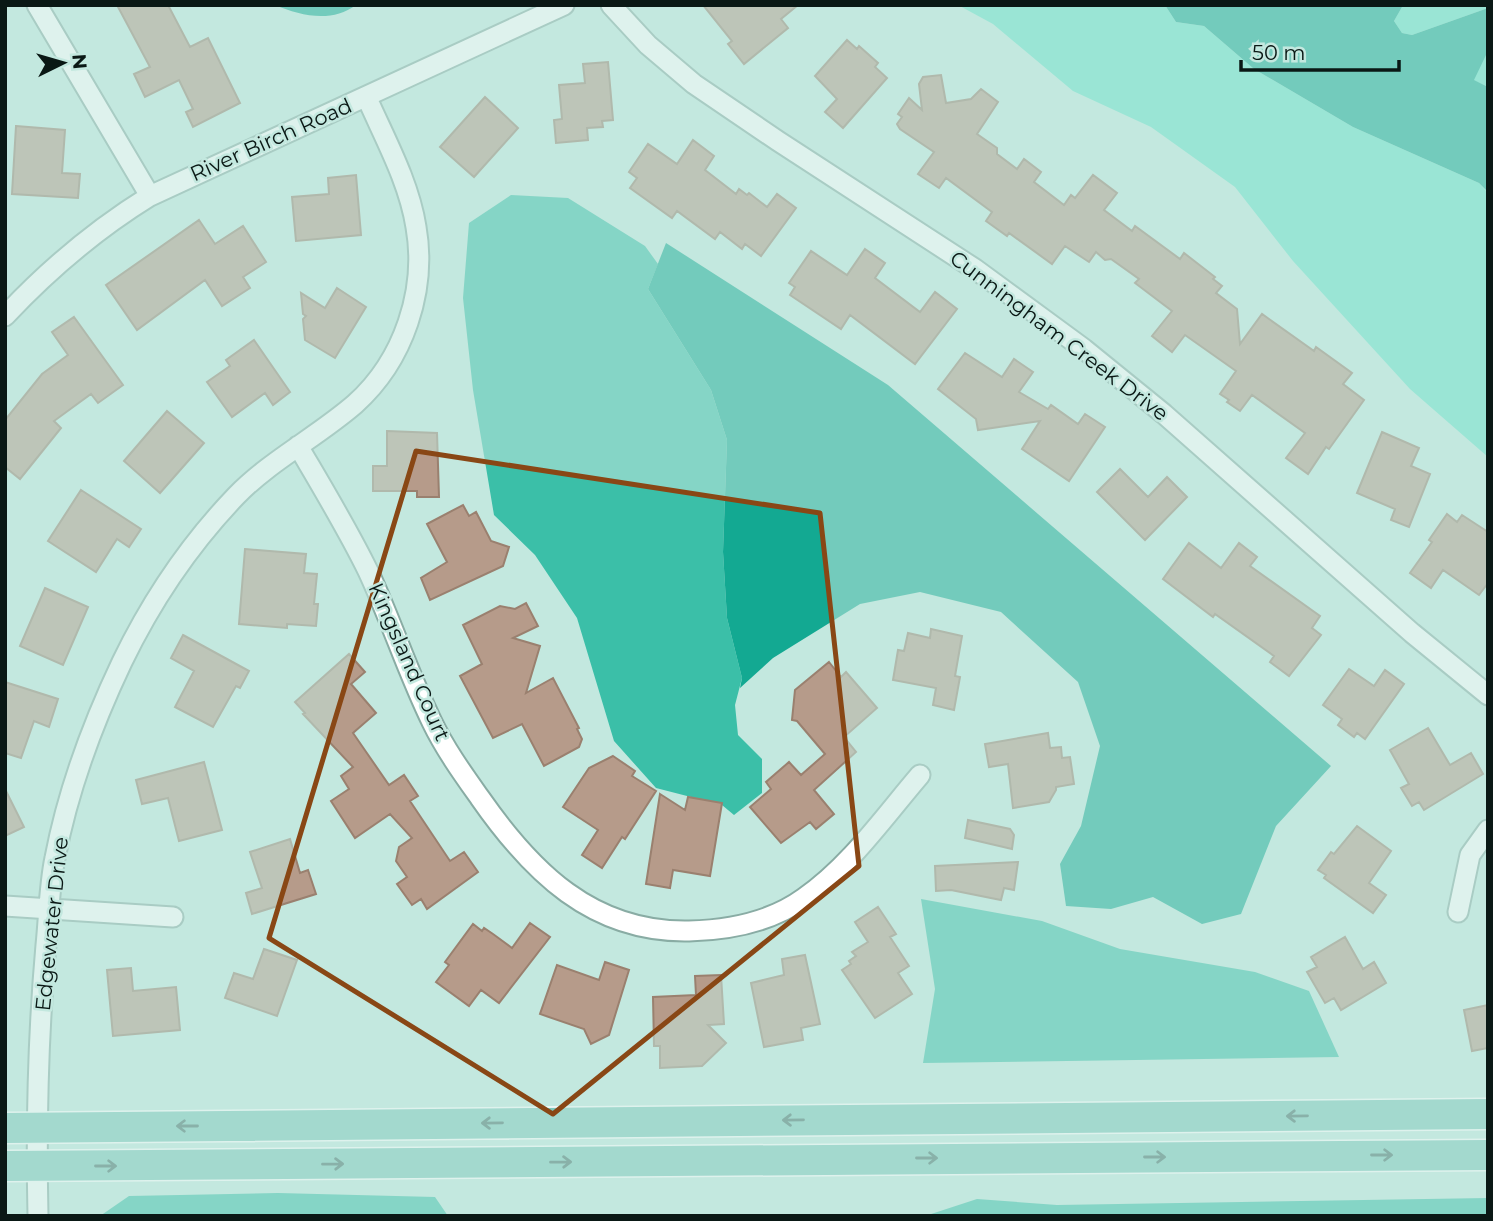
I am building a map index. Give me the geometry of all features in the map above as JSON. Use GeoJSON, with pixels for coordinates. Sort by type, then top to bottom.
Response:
{"type":"FeatureCollection","features":[{"type":"Feature","properties":{"kind":"main road"},"geometry":{"type":"LineString","coordinates":[[5,1128],[1488,1114]]}},
{"type":"Feature","properties":{"kind":"main road"},"geometry":{"type":"LineString","coordinates":[[859,1159],[861,1119]]}},
{"type":"Feature","properties":{"kind":"main road"},"geometry":{"type":"LineString","coordinates":[[5,1166],[1488,1155]]}},
{"type":"Feature","properties":{"kind":"street"},"geometry":{"type":"LineString","coordinates":[[37,5],[150,197]]}},
{"type":"Feature","properties":{"kind":"street","name":"River Birch Road"},"geometry":{"type":"LineString","coordinates":[[5,316],[75,248],[150,197],[185,178],[368,97],[564,5]]}},
{"type":"Feature","properties":{"kind":"street","name":"Cunningham Creek Drive"},"geometry":{"type":"LineString","coordinates":[[611,5],[648,45],[694,84],[975,269],[1084,349],[1164,414],[1412,633],[1488,695]]}},
{"type":"Feature","properties":{"kind":"street","name":"Edgewater Drive"},"geometry":{"type":"LineString","coordinates":[[38,1216],[42,998],[54,860],[87,746],[122,662],[146,617],[188,553],[237,495],[355,404],[375,382],[392,357],[407,326],[416,293],[419,260],[416,226],[408,192],[368,97]]}},
{"type":"Feature","properties":{"kind":"street","name":"Kingsland Court"},"geometry":{"type":"LineString","coordinates":[[298,446],[369,573],[428,712],[463,774],[526,858],[552,882],[583,903],[617,919],[645,927],[676,931],[709,931],[741,926],[773,915],[803,900],[834,875],[919,775]]}},
{"type":"Feature","properties":{"kind":"street"},"geometry":{"type":"LineString","coordinates":[[1458,912],[1470,855],[1488,830]]}},
{"type":"Feature","properties":{"kind":"street"},"geometry":{"type":"LineString","coordinates":[[5,906],[173,917]]}},
{"type":"Feature","properties":{"kind":"highlighted area"},"geometry":{"type":"Polygon","coordinates":[[[416,451],[820,513],[859,866],[553,1114],[269,938],[416,451]]]}},
{"type":"Feature","properties":{"kind":"shaded area"},"geometry":{"type":"Polygon","coordinates":[[[275,5],[356,5],[337,14],[316,16],[275,5]]]}},
{"type":"Feature","properties":{"kind":"shaded area"},"geometry":{"type":"Polygon","coordinates":[[[958,5],[1165,5],[1176,22],[1204,26],[1254,69],[1353,127],[1479,183],[1488,193],[1488,457],[1410,389],[1293,261],[1235,187],[1151,127],[1073,91],[993,24],[958,5]]]}},
{"type":"Feature","properties":{"kind":"shaded area"},"geometry":{"type":"Polygon","coordinates":[[[1165,5],[1407,5],[1402,7],[1394,21],[1402,33],[1412,35],[1488,8],[1488,51],[1474,80],[1488,87],[1488,192],[1479,183],[1353,127],[1254,69],[1204,26],[1176,22],[1165,5]]]}},
{"type":"Feature","properties":{"kind":"shaded area"},"geometry":{"type":"Polygon","coordinates":[[[1488,5],[1488,8],[1412,35],[1402,33],[1394,21],[1402,7],[1488,5]]]}},
{"type":"Feature","properties":{"kind":"shaded area"},"geometry":{"type":"Polygon","coordinates":[[[1488,51],[1488,87],[1473,80],[1488,51]]]}},
{"type":"Feature","properties":{"kind":"shaded area"},"geometry":{"type":"Polygon","coordinates":[[[511,195],[568,198],[645,246],[658,264],[648,289],[711,390],[727,440],[723,552],[727,618],[742,678],[735,705],[738,735],[762,759],[762,793],[734,815],[722,805],[656,788],[614,741],[577,618],[535,555],[494,515],[473,390],[463,298],[469,223],[511,195]]]}},
{"type":"Feature","properties":{"kind":"shaded area"},"geometry":{"type":"Polygon","coordinates":[[[666,243],[888,385],[1331,766],[1276,826],[1241,914],[1202,924],[1153,897],[1111,909],[1066,906],[1060,864],[1081,826],[1100,746],[1078,682],[1001,612],[920,592],[860,604],[773,658],[740,688],[742,678],[727,618],[723,552],[727,440],[711,390],[648,289],[666,243]]]}},
{"type":"Feature","properties":{"kind":"shaded area"},"geometry":{"type":"Polygon","coordinates":[[[921,899],[1042,921],[1120,949],[1255,972],[1309,991],[1339,1057],[923,1063],[935,989],[921,899]]]}},
{"type":"Feature","properties":{"kind":"shaded area"},"geometry":{"type":"Polygon","coordinates":[[[278,1193],[435,1197],[448,1216],[100,1216],[129,1196],[278,1193]]]}},
{"type":"Feature","properties":{"kind":"shaded area"},"geometry":{"type":"Polygon","coordinates":[[[1488,1198],[1488,1216],[925,1216],[977,1199],[1057,1205],[1488,1198]]]}},
{"type":"Feature","properties":{"kind":"building"},"geometry":{"type":"Polygon","coordinates":[[[117,5],[168,5],[190,47],[208,38],[240,103],[193,127],[186,112],[193,109],[179,80],[145,97],[134,74],[150,67],[117,5]]]}},
{"type":"Feature","properties":{"kind":"building"},"geometry":{"type":"Polygon","coordinates":[[[703,5],[798,5],[781,19],[788,28],[744,64],[728,44],[732,41],[703,5]]]}},
{"type":"Feature","properties":{"kind":"building"},"geometry":{"type":"Polygon","coordinates":[[[847,40],[857,49],[859,46],[878,63],[875,67],[887,78],[843,128],[825,112],[837,99],[815,76],[847,40]]]}},
{"type":"Feature","properties":{"kind":"building"},"geometry":{"type":"Polygon","coordinates":[[[608,62],[613,120],[602,121],[603,127],[587,128],[588,140],[556,143],[554,120],[562,119],[559,85],[585,83],[583,64],[608,62]]]}},
{"type":"Feature","properties":{"kind":"building"},"geometry":{"type":"Polygon","coordinates":[[[941,75],[946,103],[971,99],[981,89],[998,102],[977,134],[997,148],[997,154],[1017,169],[1024,159],[1041,172],[1034,182],[1064,205],[1071,195],[1075,198],[1093,175],[1117,193],[1104,210],[1132,231],[1135,226],[1180,259],[1184,253],[1215,277],[1213,279],[1222,286],[1216,293],[1237,309],[1240,344],[1262,314],[1314,351],[1316,347],[1352,373],[1343,384],[1364,400],[1308,474],[1286,458],[1305,433],[1252,395],[1240,411],[1220,394],[1236,371],[1185,335],[1172,352],[1152,336],[1172,311],[1135,283],[1139,279],[1096,252],[1089,262],[1065,246],[1052,264],[1009,233],[1007,236],[986,221],[992,212],[946,178],[939,188],[918,174],[934,152],[900,129],[897,124],[902,117],[898,114],[909,98],[922,110],[919,84],[923,77],[941,75]]]}},
{"type":"Feature","properties":{"kind":"building"},"geometry":{"type":"Polygon","coordinates":[[[485,97],[518,128],[474,177],[440,147],[485,97]]]}},
{"type":"Feature","properties":{"kind":"building"},"geometry":{"type":"Polygon","coordinates":[[[16,126],[65,130],[62,173],[80,174],[78,198],[12,194],[16,126]]]}},
{"type":"Feature","properties":{"kind":"building"},"geometry":{"type":"Polygon","coordinates":[[[693,140],[714,156],[705,170],[736,194],[739,189],[747,195],[749,193],[767,207],[777,194],[796,208],[761,256],[745,244],[742,249],[720,232],[715,239],[677,211],[672,218],[630,188],[637,178],[629,172],[648,144],[677,164],[693,140]]]}},
{"type":"Feature","properties":{"kind":"building"},"geometry":{"type":"Polygon","coordinates":[[[356,175],[361,235],[296,241],[292,197],[329,194],[328,178],[356,175]]]}},
{"type":"Feature","properties":{"kind":"building"},"geometry":{"type":"Polygon","coordinates":[[[199,220],[215,244],[243,226],[266,262],[243,277],[250,288],[222,306],[205,280],[137,330],[106,285],[199,220]]]}},
{"type":"Feature","properties":{"kind":"building"},"geometry":{"type":"Polygon","coordinates":[[[865,249],[885,263],[875,278],[920,312],[935,292],[957,309],[915,364],[850,315],[841,329],[790,295],[795,287],[789,283],[811,251],[847,275],[865,249]]]}},
{"type":"Feature","properties":{"kind":"building"},"geometry":{"type":"Polygon","coordinates":[[[337,288],[366,307],[335,358],[305,340],[303,319],[306,316],[303,314],[301,293],[325,308],[337,288]]]}},
{"type":"Feature","properties":{"kind":"building"},"geometry":{"type":"Polygon","coordinates":[[[74,317],[123,385],[98,403],[91,394],[54,421],[61,428],[20,479],[5,467],[5,420],[42,374],[68,355],[52,332],[74,317]]]}},
{"type":"Feature","properties":{"kind":"building"},"geometry":{"type":"Polygon","coordinates":[[[254,340],[290,392],[273,405],[265,393],[232,417],[207,382],[230,366],[226,360],[254,340]]]}},
{"type":"Feature","properties":{"kind":"building"},"geometry":{"type":"Polygon","coordinates":[[[965,353],[1002,377],[1014,359],[1033,372],[1019,392],[1048,409],[1051,405],[1078,424],[1085,414],[1105,427],[1069,481],[1022,449],[1040,421],[978,430],[976,419],[938,389],[965,353]]]}},
{"type":"Feature","properties":{"kind":"building"},"geometry":{"type":"Polygon","coordinates":[[[167,411],[204,443],[160,493],[124,461],[167,411]]]}},
{"type":"Feature","properties":{"kind":"building"},"geometry":{"type":"Polygon","coordinates":[[[387,431],[437,433],[439,497],[417,497],[417,491],[373,491],[373,466],[387,466],[387,431]]]}},
{"type":"Feature","properties":{"kind":"building"},"geometry":{"type":"Polygon","coordinates":[[[1382,432],[1419,448],[1411,466],[1430,474],[1409,527],[1391,520],[1395,509],[1357,493],[1382,432]]]}},
{"type":"Feature","properties":{"kind":"building"},"geometry":{"type":"Polygon","coordinates":[[[1120,469],[1148,497],[1167,477],[1187,497],[1145,540],[1097,492],[1120,469]]]}},
{"type":"Feature","properties":{"kind":"building"},"geometry":{"type":"Polygon","coordinates":[[[81,490],[141,529],[129,547],[117,539],[96,572],[48,541],[81,490]]]}},
{"type":"Feature","properties":{"kind":"building"},"geometry":{"type":"Polygon","coordinates":[[[463,505],[469,516],[476,512],[491,541],[509,547],[503,566],[430,600],[421,578],[447,562],[427,524],[463,505]]]}},
{"type":"Feature","properties":{"kind":"building"},"geometry":{"type":"Polygon","coordinates":[[[1447,514],[1457,522],[1462,515],[1488,532],[1488,583],[1479,595],[1443,570],[1431,588],[1410,573],[1432,542],[1429,540],[1447,514]]]}},
{"type":"Feature","properties":{"kind":"building"},"geometry":{"type":"Polygon","coordinates":[[[1189,543],[1221,568],[1239,543],[1257,557],[1250,566],[1320,616],[1312,628],[1321,635],[1289,676],[1270,662],[1274,656],[1215,614],[1213,617],[1163,579],[1189,543]]]}},
{"type":"Feature","properties":{"kind":"building"},"geometry":{"type":"Polygon","coordinates":[[[245,549],[306,554],[304,573],[317,574],[314,604],[318,604],[316,626],[287,624],[287,628],[239,624],[245,549]]]}},
{"type":"Feature","properties":{"kind":"building"},"geometry":{"type":"Polygon","coordinates":[[[45,588],[88,607],[63,665],[20,646],[45,588]]]}},
{"type":"Feature","properties":{"kind":"building"},"geometry":{"type":"Polygon","coordinates":[[[526,603],[538,626],[513,638],[540,646],[526,693],[553,678],[582,739],[579,747],[544,766],[522,724],[493,738],[460,676],[482,664],[463,625],[500,606],[515,609],[526,603]]]}},
{"type":"Feature","properties":{"kind":"building"},"geometry":{"type":"Polygon","coordinates":[[[931,629],[962,636],[955,676],[960,677],[954,710],[933,705],[936,688],[893,680],[898,650],[904,651],[908,633],[930,638],[931,629]]]}},
{"type":"Feature","properties":{"kind":"building"},"geometry":{"type":"Polygon","coordinates":[[[183,635],[249,671],[240,688],[236,686],[213,727],[175,707],[194,671],[171,658],[183,635]]]}},
{"type":"Feature","properties":{"kind":"building"},"geometry":{"type":"Polygon","coordinates":[[[349,654],[365,672],[351,684],[376,713],[353,733],[389,785],[404,775],[418,796],[410,801],[450,861],[464,852],[478,872],[427,909],[421,899],[412,905],[397,884],[407,877],[396,861],[399,847],[412,838],[390,814],[355,838],[331,801],[349,789],[341,776],[353,767],[295,702],[349,654]]]}},
{"type":"Feature","properties":{"kind":"building"},"geometry":{"type":"Polygon","coordinates":[[[829,662],[841,677],[846,672],[877,708],[844,737],[856,752],[814,790],[834,814],[816,829],[810,822],[781,843],[750,807],[771,789],[766,782],[789,762],[801,775],[825,754],[797,721],[792,720],[795,690],[829,662]]]}},
{"type":"Feature","properties":{"kind":"building"},"geometry":{"type":"Polygon","coordinates":[[[1349,669],[1374,686],[1385,670],[1404,684],[1365,739],[1357,733],[1354,737],[1338,725],[1342,719],[1323,705],[1349,669]]]}},
{"type":"Feature","properties":{"kind":"building"},"geometry":{"type":"Polygon","coordinates":[[[5,682],[58,699],[49,727],[34,721],[21,758],[5,753],[5,682]]]}},
{"type":"Feature","properties":{"kind":"building"},"geometry":{"type":"Polygon","coordinates":[[[1428,728],[1450,765],[1471,753],[1483,774],[1424,810],[1419,802],[1412,806],[1401,788],[1409,784],[1390,750],[1428,728]]]}},
{"type":"Feature","properties":{"kind":"building"},"geometry":{"type":"Polygon","coordinates":[[[1048,733],[1050,748],[1061,747],[1062,758],[1070,757],[1074,784],[1056,787],[1049,802],[1013,808],[1008,764],[989,767],[985,744],[1048,733]]]}},
{"type":"Feature","properties":{"kind":"building"},"geometry":{"type":"Polygon","coordinates":[[[613,756],[635,771],[632,776],[656,791],[625,839],[622,837],[602,868],[582,855],[598,830],[563,807],[589,768],[613,756]]]}},
{"type":"Feature","properties":{"kind":"building"},"geometry":{"type":"Polygon","coordinates":[[[204,762],[222,830],[179,841],[168,798],[142,804],[136,780],[204,762]]]}},
{"type":"Feature","properties":{"kind":"building"},"geometry":{"type":"Polygon","coordinates":[[[5,789],[24,827],[5,836],[5,789]]]}},
{"type":"Feature","properties":{"kind":"building"},"geometry":{"type":"Polygon","coordinates":[[[660,794],[685,810],[688,797],[722,803],[710,876],[673,870],[670,888],[646,884],[660,794]]]}},
{"type":"Feature","properties":{"kind":"building"},"geometry":{"type":"Polygon","coordinates":[[[968,820],[1010,829],[1014,835],[1012,849],[965,838],[968,820]]]}},
{"type":"Feature","properties":{"kind":"building"},"geometry":{"type":"Polygon","coordinates":[[[1357,826],[1391,851],[1369,883],[1386,895],[1373,913],[1324,878],[1326,875],[1318,870],[1331,852],[1334,854],[1357,826]]]}},
{"type":"Feature","properties":{"kind":"building"},"geometry":{"type":"Polygon","coordinates":[[[290,839],[300,873],[308,870],[316,894],[252,914],[246,893],[262,888],[250,852],[290,839]]]}},
{"type":"Feature","properties":{"kind":"building"},"geometry":{"type":"Polygon","coordinates":[[[1018,862],[1014,890],[1004,888],[1001,900],[951,890],[936,891],[935,866],[1018,862]]]}},
{"type":"Feature","properties":{"kind":"building"},"geometry":{"type":"Polygon","coordinates":[[[878,907],[896,934],[890,937],[909,966],[898,973],[912,994],[875,1018],[842,970],[851,964],[849,961],[856,956],[852,952],[868,942],[855,922],[878,907]]]}},
{"type":"Feature","properties":{"kind":"building"},"geometry":{"type":"Polygon","coordinates":[[[530,923],[550,937],[499,1003],[481,990],[469,1006],[436,982],[449,965],[445,962],[473,924],[482,931],[484,928],[512,948],[530,923]]]}},
{"type":"Feature","properties":{"kind":"building"},"geometry":{"type":"Polygon","coordinates":[[[1345,937],[1363,969],[1374,962],[1386,983],[1341,1010],[1334,998],[1325,1003],[1307,972],[1317,967],[1311,957],[1345,937]]]}},
{"type":"Feature","properties":{"kind":"building"},"geometry":{"type":"Polygon","coordinates":[[[264,949],[297,960],[277,1016],[225,998],[234,973],[253,979],[264,949]]]}},
{"type":"Feature","properties":{"kind":"building"},"geometry":{"type":"Polygon","coordinates":[[[805,955],[820,1024],[801,1028],[803,1040],[764,1047],[751,983],[784,975],[782,959],[805,955]]]}},
{"type":"Feature","properties":{"kind":"building"},"geometry":{"type":"Polygon","coordinates":[[[605,962],[629,970],[609,1035],[591,1044],[584,1029],[540,1014],[557,965],[599,980],[605,962]]]}},
{"type":"Feature","properties":{"kind":"building"},"geometry":{"type":"Polygon","coordinates":[[[131,968],[133,991],[176,987],[180,1030],[113,1036],[107,970],[131,968]]]}},
{"type":"Feature","properties":{"kind":"building"},"geometry":{"type":"Polygon","coordinates":[[[721,975],[724,1024],[708,1025],[726,1043],[702,1066],[660,1068],[660,1046],[654,1046],[653,997],[696,995],[695,976],[721,975]]]}},
{"type":"Feature","properties":{"kind":"building"},"geometry":{"type":"Polygon","coordinates":[[[1488,1005],[1488,1048],[1472,1051],[1464,1010],[1488,1005]]]}}]}
